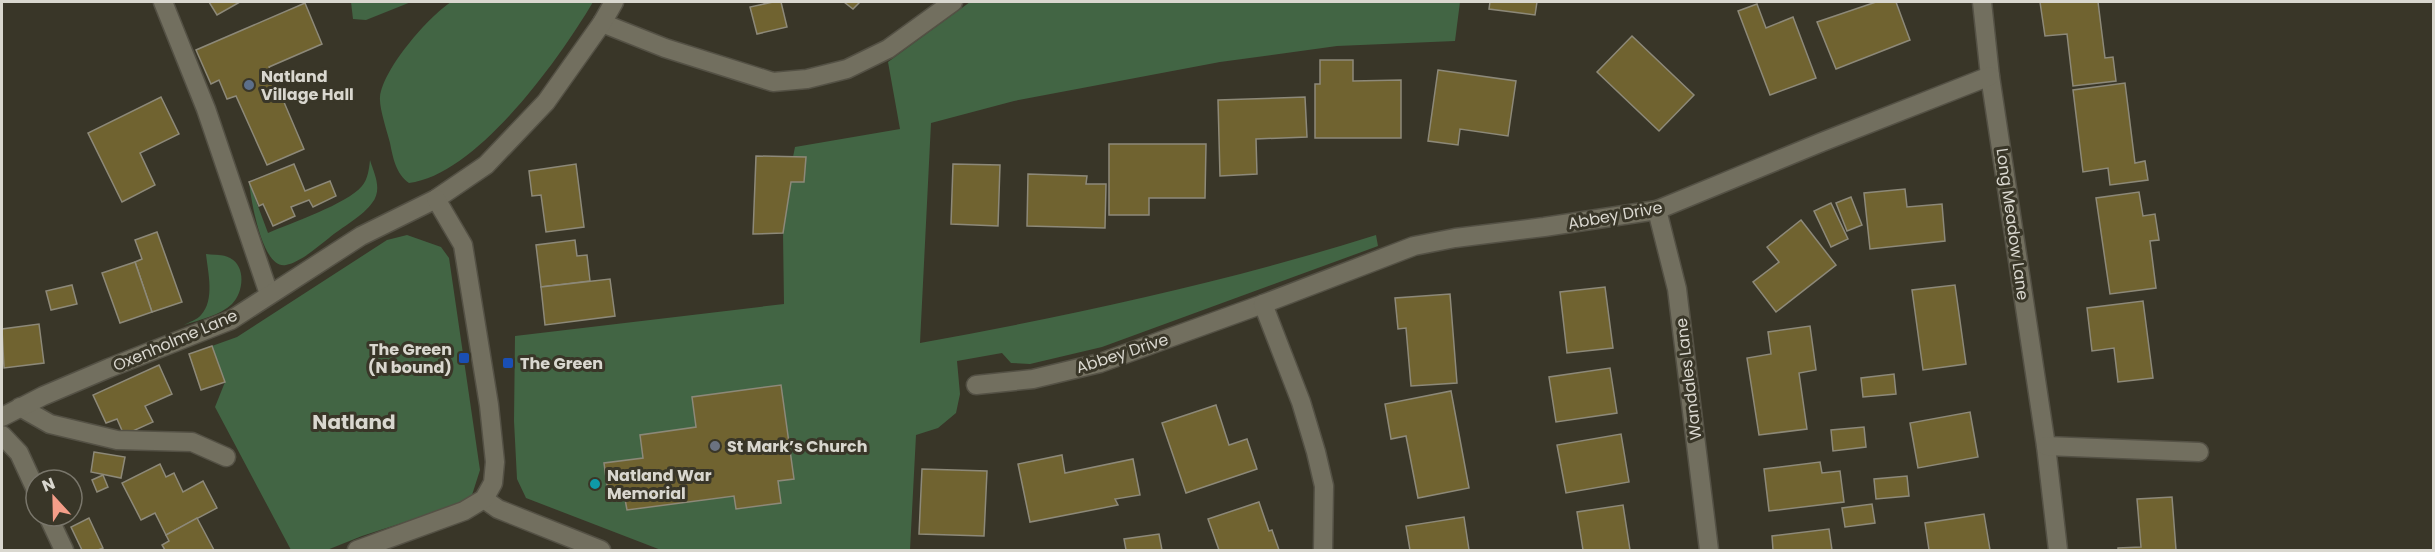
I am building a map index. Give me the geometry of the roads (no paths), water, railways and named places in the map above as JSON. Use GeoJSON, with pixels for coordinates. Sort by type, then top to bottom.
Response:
{"type":"FeatureCollection","features":[{"type":"Feature","properties":{"kind":"street"},"geometry":{"type":"LineString","coordinates":[[163,2],[206,109],[269,294]]}},
{"type":"Feature","properties":{"kind":"street","name":"Oxenholme Lane"},"geometry":{"type":"LineString","coordinates":[[2,417],[109,368],[231,320],[361,236],[436,199],[486,165],[546,102],[602,23],[614,2]]}},
{"type":"Feature","properties":{"kind":"street"},"geometry":{"type":"LineString","coordinates":[[602,23],[665,48],[772,82],[807,79],[847,69],[888,50],[953,2]]}},
{"type":"Feature","properties":{"kind":"street","name":"Long Meadow Lane"},"geometry":{"type":"LineString","coordinates":[[1982,2],[1990,76],[2046,446],[2058,550]]}},
{"type":"Feature","properties":{"kind":"street","name":"Abbey Drive"},"geometry":{"type":"LineString","coordinates":[[976,385],[1033,379],[1100,363],[1414,246],[1455,237],[1544,227],[1657,210],[1990,76]]}},
{"type":"Feature","properties":{"kind":"street"},"geometry":{"type":"LineString","coordinates":[[357,550],[464,511],[484,499],[493,483],[495,462],[487,393],[463,245],[436,199]]}},
{"type":"Feature","properties":{"kind":"street","name":"Wandales Lane"},"geometry":{"type":"LineString","coordinates":[[1657,210],[1677,289],[1708,550]]}},
{"type":"Feature","properties":{"kind":"street"},"geometry":{"type":"LineString","coordinates":[[1263,304],[1301,402],[1316,452],[1324,486],[1323,550]]}},
{"type":"Feature","properties":{"kind":"street"},"geometry":{"type":"LineString","coordinates":[[20,407],[50,424],[117,440],[192,442],[226,457]]}},
{"type":"Feature","properties":{"kind":"street"},"geometry":{"type":"LineString","coordinates":[[2,435],[19,453],[26,468]]}},
{"type":"Feature","properties":{"kind":"street"},"geometry":{"type":"LineString","coordinates":[[2046,446],[2199,452]]}},
{"type":"Feature","properties":{"kind":"street"},"geometry":{"type":"LineString","coordinates":[[484,499],[498,509],[601,550]]}},
{"type":"Feature","properties":{"kind":"street"},"geometry":{"type":"LineString","coordinates":[[54,528],[64,550]]}},
{"type":"Feature","properties":{"kind":"place","name":"Natland Village Hall"},"geometry":{"type":"Point","coordinates":[249,85]}},
{"type":"Feature","properties":{"kind":"place","name":"The Green (N bound)"},"geometry":{"type":"Point","coordinates":[464,358]}},
{"type":"Feature","properties":{"kind":"place","name":"The Green"},"geometry":{"type":"Point","coordinates":[508,363]}},
{"type":"Feature","properties":{"kind":"place","name":"St Mark’s Church"},"geometry":{"type":"Point","coordinates":[715,446]}},
{"type":"Feature","properties":{"kind":"place","name":"Natland War Memorial"},"geometry":{"type":"Point","coordinates":[595,484]}},
{"type":"Feature","properties":{"kind":"district","name":"Natland"},"geometry":{"type":"Point","coordinates":[354,422]}}]}
